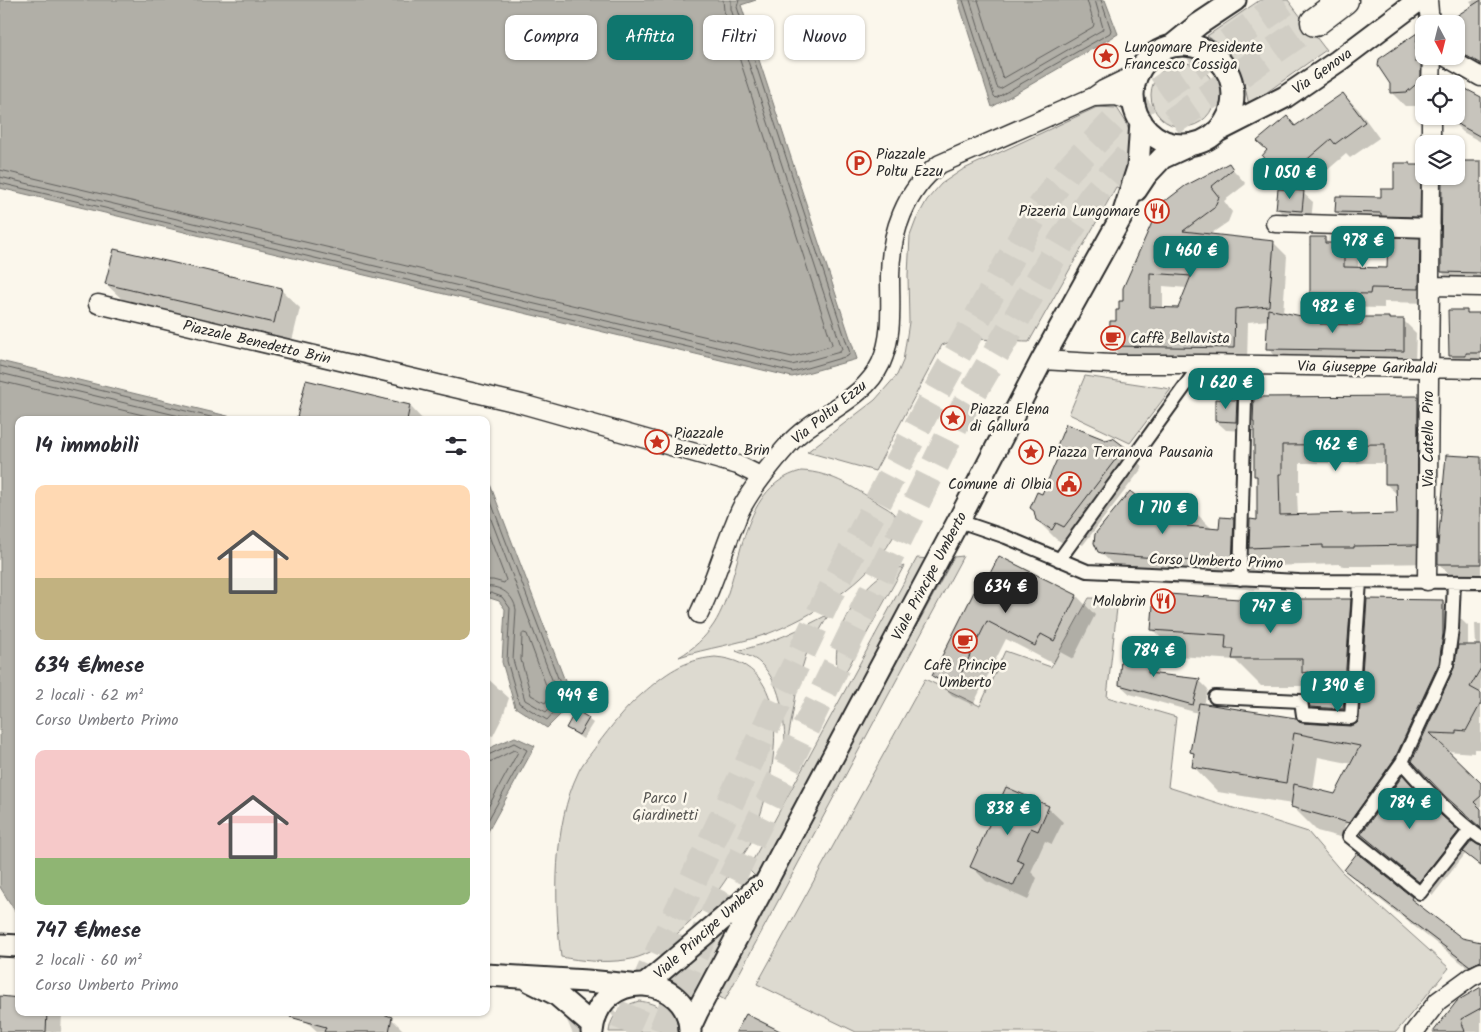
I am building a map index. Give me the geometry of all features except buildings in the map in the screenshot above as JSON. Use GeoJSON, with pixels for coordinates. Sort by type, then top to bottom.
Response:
{"type":"FeatureCollection","features":[{"type":"Feature","properties":{"kind":"main road"},"geometry":{"type":"LineString","coordinates":[[1315,22],[1344,0]]}},
{"type":"Feature","properties":{"kind":"street"},"geometry":{"type":"LineString","coordinates":[[1172,46],[1199,24],[1235,0]]}},
{"type":"Feature","properties":{"kind":"street","name":"Via Genova"},"geometry":{"type":"LineString","coordinates":[[1218,131],[1285,97],[1338,61],[1419,0]]}},
{"type":"Feature","properties":{"kind":"street"},"geometry":{"type":"LineString","coordinates":[[1428,0],[1429,15]]}},
{"type":"Feature","properties":{"kind":"street"},"geometry":{"type":"LineString","coordinates":[[1188,45],[1203,48],[1217,58],[1228,72],[1233,88],[1232,105],[1228,117],[1218,131],[1207,139],[1191,144],[1178,144],[1161,139],[1153,134],[1138,112],[1134,90],[1138,74],[1151,57],[1164,48],[1172,46],[1188,45]]}},
{"type":"Feature","properties":{"kind":"street"},"geometry":{"type":"LineString","coordinates":[[1460,65],[1481,77]]}},
{"type":"Feature","properties":{"kind":"street","name":"Via Poltu Ezzu"},"geometry":{"type":"LineString","coordinates":[[699,614],[709,593],[742,506],[762,477],[790,443],[825,414],[844,404],[865,384],[880,364],[889,331],[891,312],[890,256],[902,213],[915,188],[929,172],[940,164],[1093,97],[1103,90],[1138,74]]}},
{"type":"Feature","properties":{"kind":"street","name":"Via Poltu Ezzu"},"geometry":{"type":"LineString","coordinates":[[1093,97],[1116,96],[1138,112]]}},
{"type":"Feature","properties":{"kind":"street","name":"Viale Principe Umberto"},"geometry":{"type":"LineString","coordinates":[[690,1029],[697,1012],[1042,360],[1124,212],[1138,168],[1138,112]]}},
{"type":"Feature","properties":{"kind":"street","name":"Viale Principe Umberto"},"geometry":{"type":"LineString","coordinates":[[1129,200],[1146,175],[1162,158],[1191,144]]}},
{"type":"Feature","properties":{"kind":"street","name":"Via Catello Piro"},"geometry":{"type":"LineString","coordinates":[[1427,581],[1431,185]]}},
{"type":"Feature","properties":{"kind":"street"},"geometry":{"type":"LineString","coordinates":[[1275,223],[1431,228]]}},
{"type":"Feature","properties":{"kind":"street"},"geometry":{"type":"LineString","coordinates":[[1431,286],[1481,288]]}},
{"type":"Feature","properties":{"kind":"street","name":"Piazzale Benedetto Brin"},"geometry":{"type":"LineString","coordinates":[[98,304],[522,404],[738,464],[762,477]]}},
{"type":"Feature","properties":{"kind":"street","name":"Via Giuseppe Garibaldi"},"geometry":{"type":"LineString","coordinates":[[1042,360],[1112,364],[1481,369]]}},
{"type":"Feature","properties":{"kind":"street"},"geometry":{"type":"LineString","coordinates":[[1059,560],[1201,364]]}},
{"type":"Feature","properties":{"kind":"street"},"geometry":{"type":"LineString","coordinates":[[1240,579],[1246,365]]}},
{"type":"Feature","properties":{"kind":"street","name":"Corso Umberto Primo"},"geometry":{"type":"LineString","coordinates":[[958,521],[1006,537],[1087,571],[1240,579],[1481,582]]}},
{"type":"Feature","properties":{"kind":"street"},"geometry":{"type":"LineString","coordinates":[[1215,697],[1301,701],[1303,715],[1352,718],[1360,581]]}},
{"type":"Feature","properties":{"kind":"street"},"geometry":{"type":"LineString","coordinates":[[1454,582],[1452,629],[1447,665],[1402,762],[1348,836],[1420,893],[1470,830]]}},
{"type":"Feature","properties":{"kind":"street"},"geometry":{"type":"LineString","coordinates":[[1402,762],[1416,779],[1481,838]]}},
{"type":"Feature","properties":{"kind":"street","name":"Viale Principe Umberto"},"geometry":{"type":"LineString","coordinates":[[592,1028],[597,1011],[617,990],[638,985],[740,904],[772,872]]}},
{"type":"Feature","properties":{"kind":"street"},"geometry":{"type":"LineString","coordinates":[[0,945],[15,946]]}},
{"type":"Feature","properties":{"kind":"street"},"geometry":{"type":"LineString","coordinates":[[1414,1032],[1438,1001],[1481,972]]}},
{"type":"Feature","properties":{"kind":"street"},"geometry":{"type":"LineString","coordinates":[[490,975],[638,985],[662,989],[675,998],[685,1011],[690,1029]]}},
{"type":"Feature","properties":{"kind":"street"},"geometry":{"type":"LineString","coordinates":[[523,978],[556,994],[592,1028]]}},
{"type":"Feature","properties":{"kind":"green space"},"geometry":{"type":"Polygon","coordinates":[[[1260,0],[1288,0],[1326,50],[1249,105],[1242,74],[1227,50],[1207,36],[1260,0]]]}},
{"type":"Feature","properties":{"kind":"green space"},"geometry":{"type":"Polygon","coordinates":[[[1177,63],[1189,63],[1206,72],[1213,83],[1215,95],[1213,107],[1206,118],[1189,127],[1177,127],[1165,122],[1156,113],[1151,101],[1151,89],[1156,77],[1165,68],[1177,63]]]}},
{"type":"Feature","properties":{"kind":"green space"},"geometry":{"type":"Polygon","coordinates":[[[1097,107],[1117,108],[1126,122],[1132,140],[1128,191],[1116,187],[1029,342],[974,339],[942,345],[875,471],[807,452],[875,400],[897,375],[903,361],[909,322],[908,275],[910,236],[927,200],[941,184],[962,170],[1097,107]]]}},
{"type":"Feature","properties":{"kind":"green space"},"geometry":{"type":"Polygon","coordinates":[[[1085,376],[1171,389],[1130,443],[1069,414],[1085,376]]]}},
{"type":"Feature","properties":{"kind":"green space"},"geometry":{"type":"Polygon","coordinates":[[[801,471],[813,472],[834,478],[889,509],[896,516],[898,524],[892,539],[868,570],[853,584],[837,597],[802,618],[767,634],[679,657],[698,643],[706,634],[714,624],[724,605],[744,536],[753,514],[764,495],[780,481],[801,471]]]}},
{"type":"Feature","properties":{"kind":"green space"},"geometry":{"type":"Polygon","coordinates":[[[963,556],[725,1000],[716,995],[954,557],[963,556]]]}},
{"type":"Feature","properties":{"kind":"green space"},"geometry":{"type":"Polygon","coordinates":[[[917,558],[930,559],[767,861],[755,876],[748,869],[917,558]]]}},
{"type":"Feature","properties":{"kind":"green space"},"geometry":{"type":"Polygon","coordinates":[[[904,566],[839,684],[836,662],[839,638],[854,604],[870,584],[879,577],[904,566]]]}},
{"type":"Feature","properties":{"kind":"green space"},"geometry":{"type":"Polygon","coordinates":[[[1089,598],[1118,599],[1107,697],[1176,717],[1168,787],[1308,832],[1342,872],[1449,968],[1396,1032],[856,1032],[757,984],[925,679],[980,706],[1005,651],[1051,667],[1089,598]]]}},
{"type":"Feature","properties":{"kind":"green space"},"geometry":{"type":"Polygon","coordinates":[[[829,614],[806,655],[799,678],[785,756],[782,706],[774,683],[768,672],[758,661],[736,651],[773,640],[829,614]]]}},
{"type":"Feature","properties":{"kind":"green space","name":"Parco I Giardinetti"},"geometry":{"type":"Polygon","coordinates":[[[715,657],[741,663],[758,677],[769,696],[774,719],[771,770],[752,841],[722,886],[705,906],[686,926],[663,945],[638,957],[626,960],[593,961],[561,957],[557,912],[557,864],[564,816],[580,769],[618,718],[635,700],[667,674],[684,664],[715,657]]]}},
{"type":"Feature","properties":{"kind":"green space"},"geometry":{"type":"Polygon","coordinates":[[[747,909],[697,1000],[684,984],[667,974],[747,909]]]}},
{"type":"Feature","properties":{"kind":"green space"},"geometry":{"type":"Polygon","coordinates":[[[639,1001],[657,1006],[667,1014],[673,1025],[674,1032],[609,1032],[612,1020],[618,1012],[627,1005],[639,1001]]]}},
{"type":"Feature","properties":{"kind":"water"},"geometry":{"type":"Polygon","coordinates":[[[0,0],[756,0],[741,5],[744,15],[703,15],[703,60],[759,60],[857,359],[792,377],[0,188],[0,0]]]}},
{"type":"Feature","properties":{"kind":"water"},"geometry":{"type":"Polygon","coordinates":[[[958,0],[1105,0],[1118,34],[992,107],[958,0]]]}},
{"type":"Feature","properties":{"kind":"water"},"geometry":{"type":"Polygon","coordinates":[[[0,361],[227,416],[15,416],[15,911],[0,887],[0,361]]]}},
{"type":"Feature","properties":{"kind":"water"},"geometry":{"type":"Polygon","coordinates":[[[490,484],[573,702],[547,728],[515,707],[502,662],[505,609],[499,601],[490,598],[490,484]]]}},
{"type":"Feature","properties":{"kind":"water"},"geometry":{"type":"Polygon","coordinates":[[[515,737],[535,746],[490,828],[490,749],[515,737]]]}},
{"type":"Feature","properties":{"kind":"tunnel"},"geometry":{"type":"LineString","coordinates":[[624,1032],[663,943],[830,593],[929,405],[1033,218],[1068,170],[1115,121],[1288,0]]}},
{"type":"Feature","properties":{"kind":"tunnel"},"geometry":{"type":"LineString","coordinates":[[662,1032],[693,957],[958,418],[1062,241],[1093,196],[1136,147],[1315,22]]}},
{"type":"Feature","properties":{"kind":"tunnel"},"geometry":{"type":"LineString","coordinates":[[572,1032],[579,1029],[609,1004]]}},
{"type":"Feature","properties":{"kind":"place","name":"Lungomare Presidente Francesco Cossiga"},"geometry":{"type":"Point","coordinates":[1106,56]}},
{"type":"Feature","properties":{"kind":"place","name":"Piazzale Poltu Ezzu"},"geometry":{"type":"Point","coordinates":[859,163]}},
{"type":"Feature","properties":{"kind":"place","name":"Pizzeria Lungomare"},"geometry":{"type":"Point","coordinates":[1157,211]}},
{"type":"Feature","properties":{"kind":"place","name":"Caffè Bellavista"},"geometry":{"type":"Point","coordinates":[1113,338]}},
{"type":"Feature","properties":{"kind":"place","name":"Piazza Elena di Gallura"},"geometry":{"type":"Point","coordinates":[953,418]}},
{"type":"Feature","properties":{"kind":"place","name":"Piazzale Benedetto Brin"},"geometry":{"type":"Point","coordinates":[657,442]}},
{"type":"Feature","properties":{"kind":"place","name":"Piazza Terranova Pausania"},"geometry":{"type":"Point","coordinates":[1031,452]}},
{"type":"Feature","properties":{"kind":"place","name":"Comune di Olbia"},"geometry":{"type":"Point","coordinates":[1069,484]}},
{"type":"Feature","properties":{"kind":"place","name":"Molobrin"},"geometry":{"type":"Point","coordinates":[1163,601]}},
{"type":"Feature","properties":{"kind":"place","name":"Cafè Principe Umberto"},"geometry":{"type":"Point","coordinates":[965,641]}}]}
